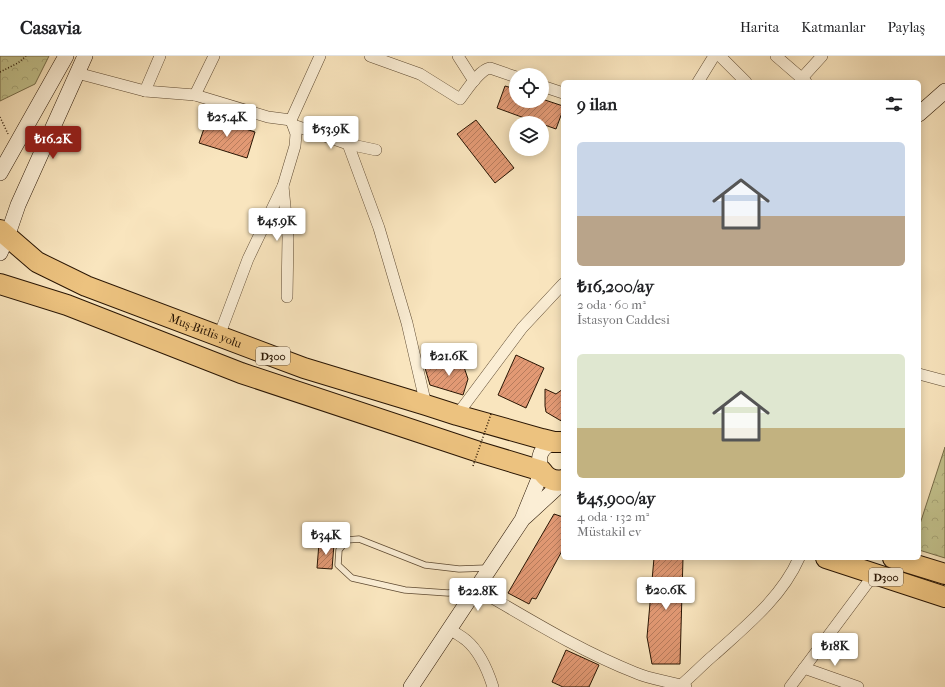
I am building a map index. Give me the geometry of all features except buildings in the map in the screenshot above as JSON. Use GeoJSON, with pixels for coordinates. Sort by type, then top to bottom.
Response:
{"type":"FeatureCollection","features":[{"type":"Feature","properties":{"kind":"highway","name":"Muş-Bitlis yolu"},"geometry":{"type":"LineString","coordinates":[[2,240],[37,262],[86,286],[304,368],[426,404],[457,415],[559,442]]}},
{"type":"Feature","properties":{"kind":"highway","name":"D300"},"geometry":{"type":"LineString","coordinates":[[0,284],[68,305],[241,373],[542,471],[552,480],[561,481]]}},
{"type":"Feature","properties":{"kind":"highway","name":"D300"},"geometry":{"type":"LineString","coordinates":[[833,560],[875,573],[945,598]]}},
{"type":"Feature","properties":{"kind":"highway","name":"D300"},"geometry":{"type":"LineString","coordinates":[[900,560],[945,574]]}},
{"type":"Feature","properties":{"kind":"street"},"geometry":{"type":"LineString","coordinates":[[0,174],[8,155],[60,69],[66,56]]}},
{"type":"Feature","properties":{"kind":"street"},"geometry":{"type":"LineString","coordinates":[[2,240],[85,56]]}},
{"type":"Feature","properties":{"kind":"street"},"geometry":{"type":"LineString","coordinates":[[145,91],[160,56]]}},
{"type":"Feature","properties":{"kind":"street"},"geometry":{"type":"LineString","coordinates":[[195,96],[214,56]]}},
{"type":"Feature","properties":{"kind":"street"},"geometry":{"type":"LineString","coordinates":[[219,336],[248,258],[283,186],[295,146],[296,134],[292,122],[320,56]]}},
{"type":"Feature","properties":{"kind":"street"},"geometry":{"type":"LineString","coordinates":[[370,56],[420,74],[460,99],[474,80],[490,68],[509,75]]}},
{"type":"Feature","properties":{"kind":"street"},"geometry":{"type":"LineString","coordinates":[[458,56],[474,80]]}},
{"type":"Feature","properties":{"kind":"street"},"geometry":{"type":"LineString","coordinates":[[699,80],[714,56]]}},
{"type":"Feature","properties":{"kind":"street"},"geometry":{"type":"LineString","coordinates":[[720,56],[744,80]]}},
{"type":"Feature","properties":{"kind":"street"},"geometry":{"type":"LineString","coordinates":[[776,56],[804,80],[822,56]]}},
{"type":"Feature","properties":{"kind":"street"},"geometry":{"type":"LineString","coordinates":[[77,73],[145,91],[195,96],[268,117],[292,122],[348,144],[376,150]]}},
{"type":"Feature","properties":{"kind":"street"},"geometry":{"type":"LineString","coordinates":[[549,88],[561,91]]}},
{"type":"Feature","properties":{"kind":"street"},"geometry":{"type":"LineString","coordinates":[[921,112],[945,91]]}},
{"type":"Feature","properties":{"kind":"street"},"geometry":{"type":"LineString","coordinates":[[348,144],[379,228],[407,323],[426,404]]}},
{"type":"Feature","properties":{"kind":"street"},"geometry":{"type":"LineString","coordinates":[[283,186],[288,237],[287,298]]}},
{"type":"Feature","properties":{"kind":"street"},"geometry":{"type":"LineString","coordinates":[[457,415],[522,328],[561,286]]}},
{"type":"Feature","properties":{"kind":"street"},"geometry":{"type":"LineString","coordinates":[[921,375],[945,381]]}},
{"type":"Feature","properties":{"kind":"street"},"geometry":{"type":"LineString","coordinates":[[411,687],[522,520],[542,471],[539,465],[540,455],[543,449],[548,444],[559,442]]}},
{"type":"Feature","properties":{"kind":"street"},"geometry":{"type":"LineString","coordinates":[[522,520],[561,483]]}},
{"type":"Feature","properties":{"kind":"street"},"geometry":{"type":"LineString","coordinates":[[477,589],[546,629],[606,660],[649,678],[684,686],[787,582],[798,560]]}},
{"type":"Feature","properties":{"kind":"street"},"geometry":{"type":"LineString","coordinates":[[790,687],[875,573]]}},
{"type":"Feature","properties":{"kind":"street"},"geometry":{"type":"LineString","coordinates":[[450,629],[466,640],[473,648],[479,657],[493,687]]}},
{"type":"Feature","properties":{"kind":"street"},"geometry":{"type":"LineString","coordinates":[[804,668],[858,687]]}},
{"type":"Feature","properties":{"kind":"lane"},"geometry":{"type":"LineString","coordinates":[[477,589],[448,593],[405,590],[352,578],[338,565],[339,550],[347,540],[359,539],[425,565],[459,569],[490,568]]}},
{"type":"Feature","properties":{"kind":"path"},"geometry":{"type":"LineString","coordinates":[[0,72],[18,63],[26,56]]}},
{"type":"Feature","properties":{"kind":"path"},"geometry":{"type":"LineString","coordinates":[[0,117],[8,155]]}},
{"type":"Feature","properties":{"kind":"path"},"geometry":{"type":"LineString","coordinates":[[473,466],[491,414]]}},
{"type":"Feature","properties":{"kind":"green space"},"geometry":{"type":"Polygon","coordinates":[[[0,56],[49,56],[35,84],[0,101],[0,56]]]}},
{"type":"Feature","properties":{"kind":"green space"},"geometry":{"type":"Polygon","coordinates":[[[945,447],[945,558],[921,551],[921,521],[945,447]]]}}]}
